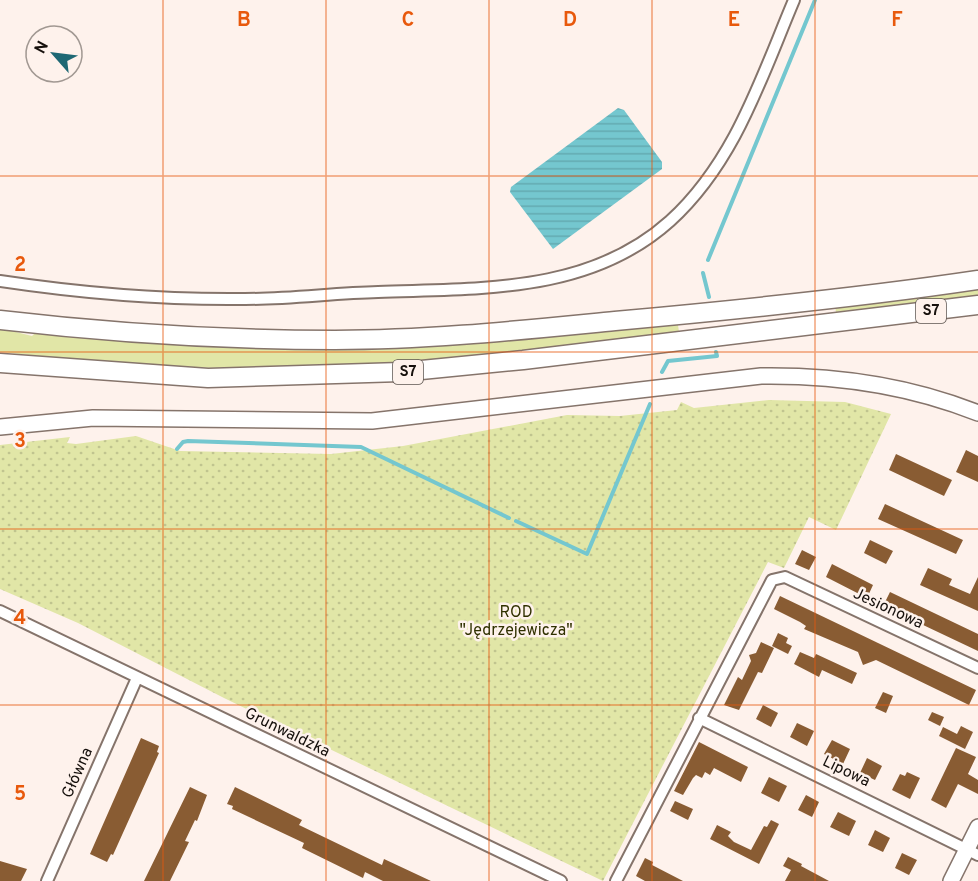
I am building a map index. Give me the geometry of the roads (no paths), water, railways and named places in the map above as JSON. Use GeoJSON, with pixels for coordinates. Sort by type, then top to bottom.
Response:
{"type":"FeatureCollection","features":[{"type":"Feature","properties":{"kind":"highway","name":"S7"},"geometry":{"type":"LineString","coordinates":[[0,320],[193,337],[405,338],[476,334],[730,310],[890,293],[978,280]]}},
{"type":"Feature","properties":{"kind":"highway","name":"S7"},"geometry":{"type":"LineString","coordinates":[[0,363],[208,378],[401,372],[978,305]]}},
{"type":"Feature","properties":{"kind":"street"},"geometry":{"type":"LineString","coordinates":[[0,281],[100,291],[246,299],[503,288],[573,274],[606,261],[646,238],[668,222],[699,190],[718,166],[740,127],[794,0]]}},
{"type":"Feature","properties":{"kind":"street"},"geometry":{"type":"LineString","coordinates":[[0,427],[93,418],[372,421],[760,376],[804,376],[865,382],[917,392],[978,413]]}},
{"type":"Feature","properties":{"kind":"street","name":"Jesionowa"},"geometry":{"type":"LineString","coordinates":[[699,718],[772,579],[785,577],[978,668]]}},
{"type":"Feature","properties":{"kind":"street","name":"Grunwaldzka"},"geometry":{"type":"LineString","coordinates":[[0,611],[561,881]]}},
{"type":"Feature","properties":{"kind":"street","name":"Główna"},"geometry":{"type":"LineString","coordinates":[[46,881],[137,678]]}},
{"type":"Feature","properties":{"kind":"street"},"geometry":{"type":"LineString","coordinates":[[616,881],[699,718]]}},
{"type":"Feature","properties":{"kind":"street","name":"Lipowa"},"geometry":{"type":"LineString","coordinates":[[699,718],[973,852]]}},
{"type":"Feature","properties":{"kind":"street"},"geometry":{"type":"LineString","coordinates":[[951,881],[973,852],[978,827]]}},
{"type":"Feature","properties":{"kind":"water"},"geometry":{"type":"Polygon","coordinates":[[[618,108],[624,110],[662,162],[662,169],[553,249],[510,192],[511,187],[618,108]]]}},
{"type":"Feature","properties":{"kind":"waterway"},"geometry":{"type":"LineString","coordinates":[[708,260],[815,0]]}},
{"type":"Feature","properties":{"kind":"waterway"},"geometry":{"type":"LineString","coordinates":[[703,273],[709,297]]}},
{"type":"Feature","properties":{"kind":"waterway"},"geometry":{"type":"LineString","coordinates":[[662,372],[668,361],[717,356],[716,352]]}},
{"type":"Feature","properties":{"kind":"waterway"},"geometry":{"type":"LineString","coordinates":[[516,521],[587,554],[650,404]]}},
{"type":"Feature","properties":{"kind":"waterway"},"geometry":{"type":"LineString","coordinates":[[177,449],[183,442],[188,441],[361,447],[509,518]]}},
{"type":"Feature","properties":{"kind":"park label","name":"ROD \"Jędrzejewicza\""},"geometry":{"type":"Point","coordinates":[516,622]}}]}
